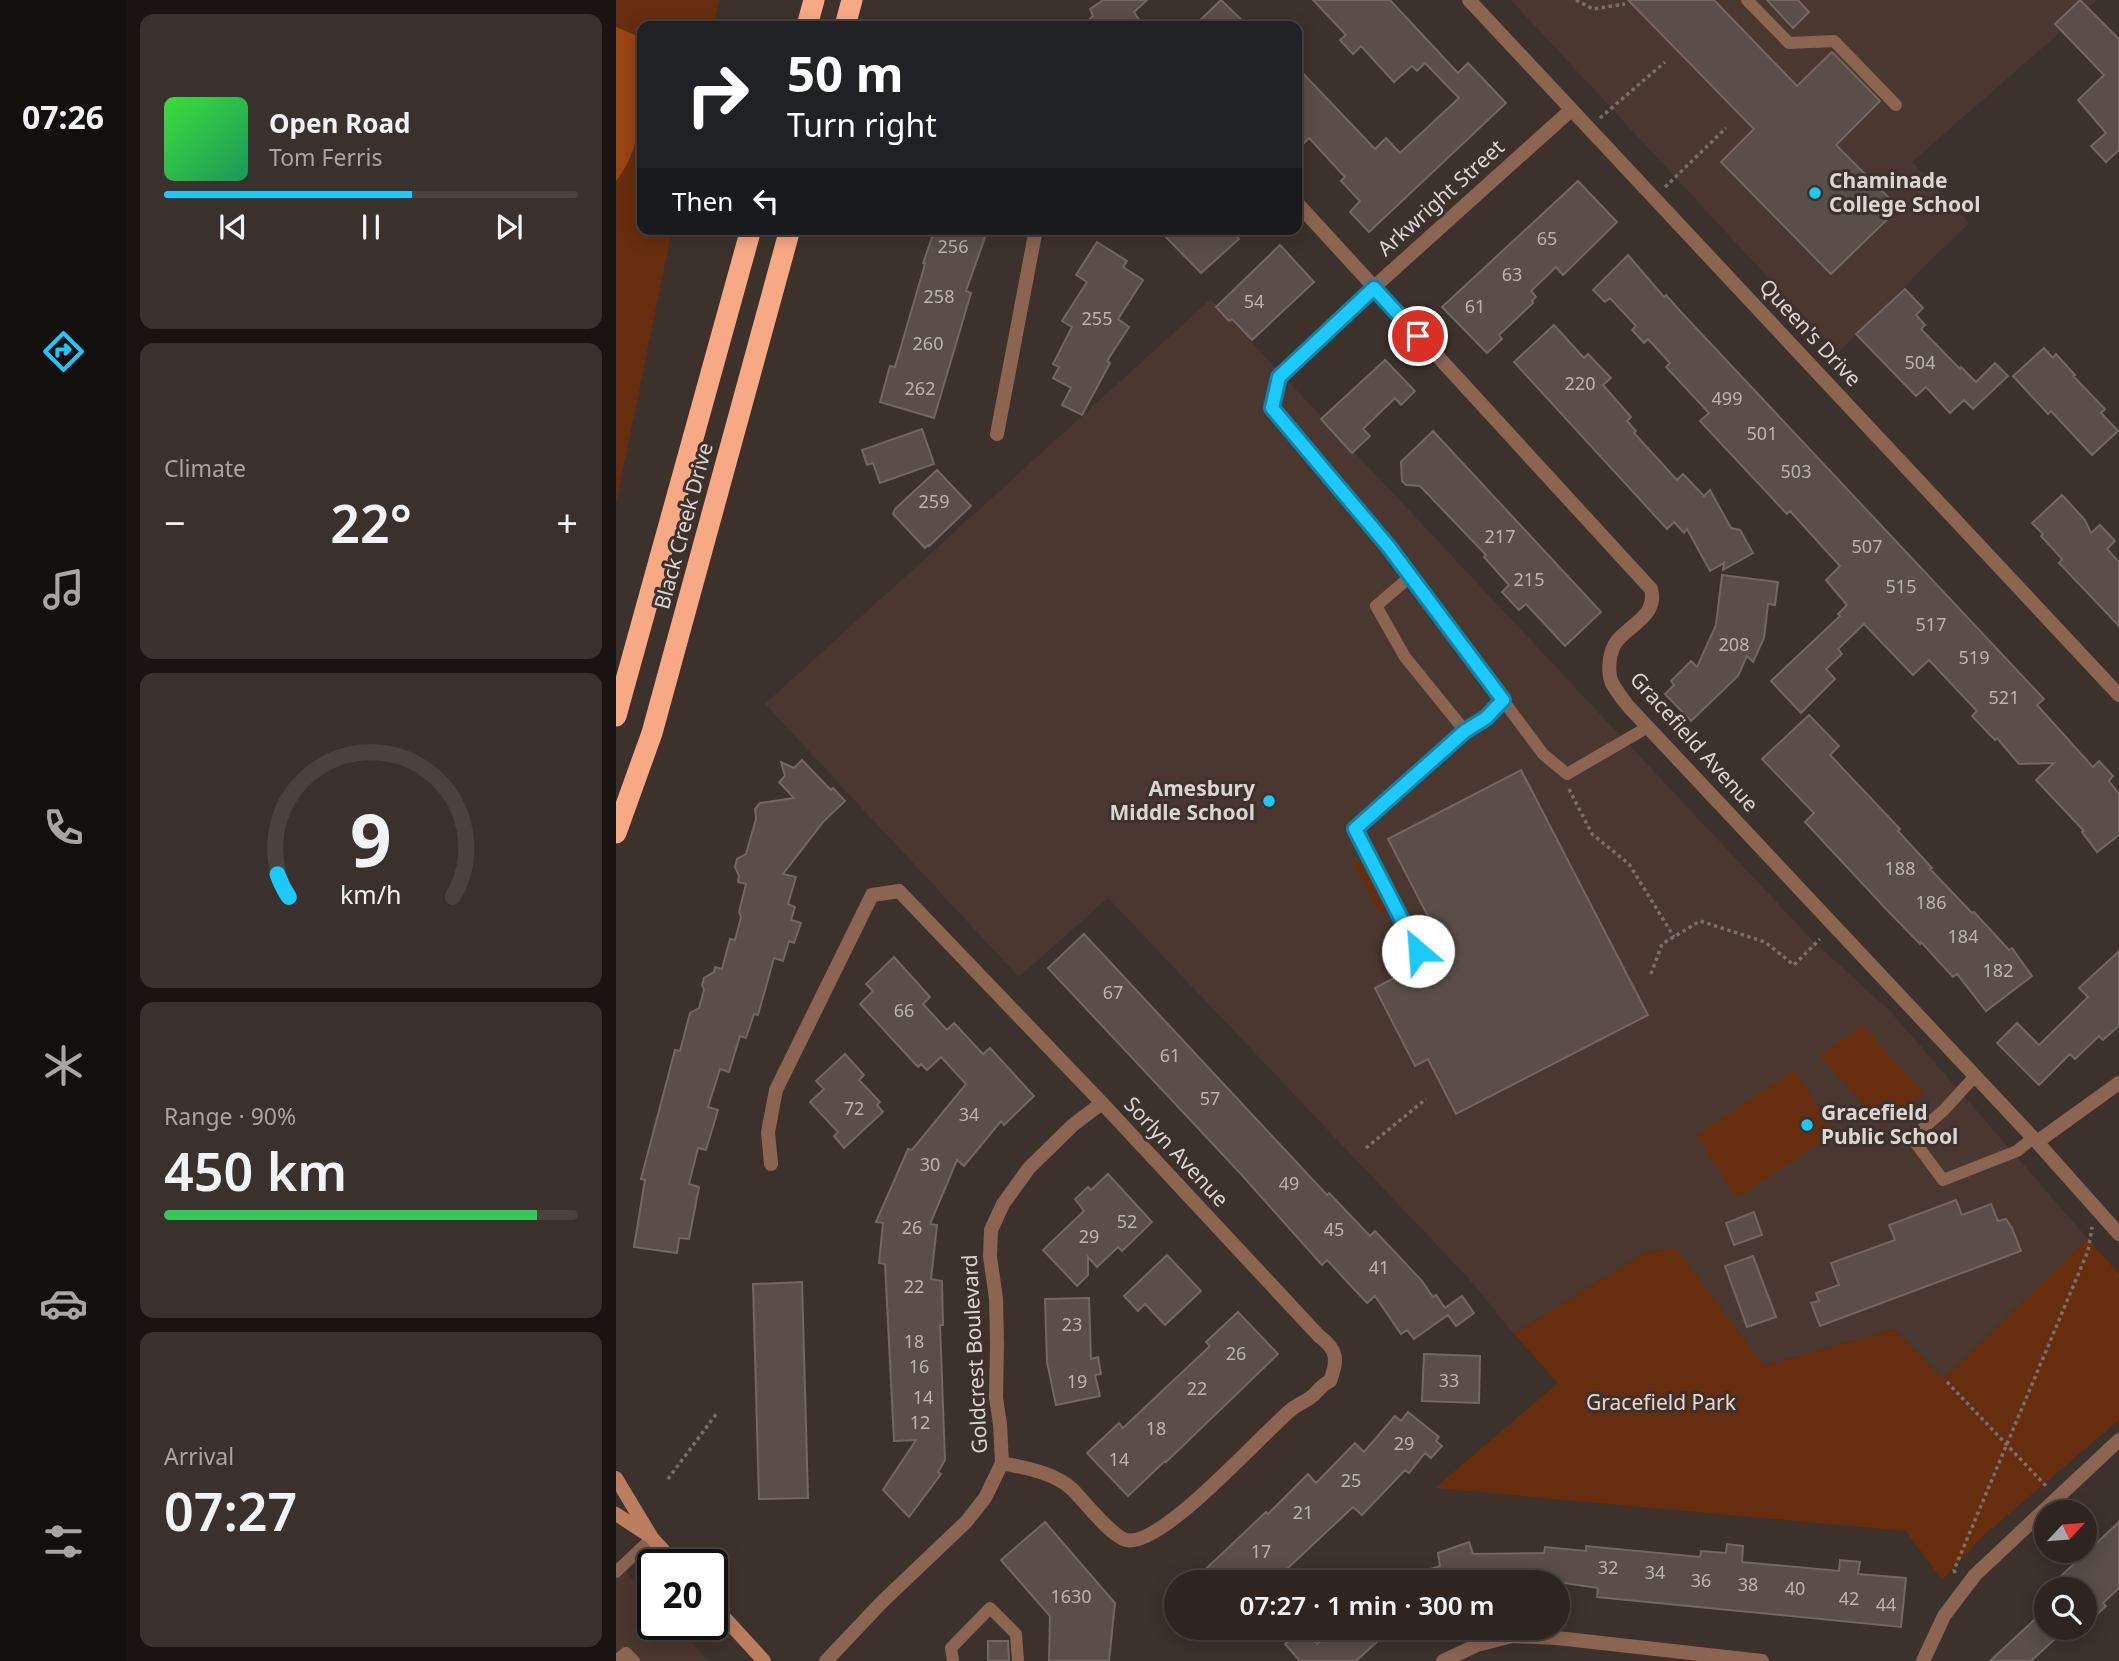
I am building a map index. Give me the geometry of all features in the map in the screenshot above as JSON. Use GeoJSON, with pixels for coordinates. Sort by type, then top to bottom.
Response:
{"type":"FeatureCollection","features":[{"type":"Feature","properties":{"kind":"highway"},"geometry":{"type":"LineString","coordinates":[[808,21],[814,0]]}},
{"type":"Feature","properties":{"kind":"highway"},"geometry":{"type":"LineString","coordinates":[[846,21],[852,0]]}},
{"type":"Feature","properties":{"kind":"highway","name":"Black Creek Drive"},"geometry":{"type":"LineString","coordinates":[[616,716],[749,235]]}},
{"type":"Feature","properties":{"kind":"highway","name":"Black Creek Drive"},"geometry":{"type":"LineString","coordinates":[[616,833],[652,733],[788,235]]}},
{"type":"Feature","properties":{"kind":"main road"},"geometry":{"type":"LineString","coordinates":[[616,1478],[652,1538],[662,1549]]}},
{"type":"Feature","properties":{"kind":"main road"},"geometry":{"type":"LineString","coordinates":[[616,1514],[652,1538]]}},
{"type":"Feature","properties":{"kind":"main road"},"geometry":{"type":"LineString","coordinates":[[728,1622],[764,1661]]}},
{"type":"Feature","properties":{"kind":"street","name":"Queen's Drive"},"geometry":{"type":"LineString","coordinates":[[1469,0],[2119,695]]}},
{"type":"Feature","properties":{"kind":"street","name":"Arkwright Street"},"geometry":{"type":"LineString","coordinates":[[1279,377],[1571,110]]}},
{"type":"Feature","properties":{"kind":"street","name":"Gracefield Avenue"},"geometry":{"type":"LineString","coordinates":[[1302,208],[1651,589],[1653,601],[1638,624],[1616,642],[1609,665],[1612,683],[1628,706],[2035,1140],[2119,1234]]}},
{"type":"Feature","properties":{"kind":"street"},"geometry":{"type":"LineString","coordinates":[[997,434],[1035,235]]}},
{"type":"Feature","properties":{"kind":"street","name":"Sorlyn Avenue"},"geometry":{"type":"LineString","coordinates":[[771,1164],[768,1126],[776,1090],[872,895],[899,891],[1102,1103],[1319,1336],[1330,1344],[1335,1355],[1336,1365],[1330,1381],[1319,1386],[1313,1395],[1292,1409],[1204,1493],[1139,1541],[1125,1540],[1116,1535],[1071,1488],[1024,1466],[1002,1463]]}},
{"type":"Feature","properties":{"kind":"street"},"geometry":{"type":"LineString","coordinates":[[2035,1140],[2119,1083]]}},
{"type":"Feature","properties":{"kind":"street","name":"Goldcrest Boulevard"},"geometry":{"type":"LineString","coordinates":[[826,1661],[882,1602],[965,1522],[985,1498],[1002,1463],[996,1398],[996,1298],[990,1257],[991,1230],[1003,1204],[1029,1168],[1073,1125],[1102,1103]]}},
{"type":"Feature","properties":{"kind":"street"},"geometry":{"type":"LineString","coordinates":[[1923,1661],[1944,1616],[1975,1575],[2119,1440]]}},
{"type":"Feature","properties":{"kind":"street"},"geometry":{"type":"LineString","coordinates":[[1443,1661],[1477,1645],[1512,1636],[1557,1638],[1762,1661]]}},
{"type":"Feature","properties":{"kind":"lane"},"geometry":{"type":"LineString","coordinates":[[1747,0],[1789,43],[1834,41],[1896,105]]}},
{"type":"Feature","properties":{"kind":"lane"},"geometry":{"type":"LineString","coordinates":[[1279,377],[1272,408],[1388,546],[1543,754],[1567,774],[1648,727]]}},
{"type":"Feature","properties":{"kind":"lane"},"geometry":{"type":"LineString","coordinates":[[1411,576],[1376,606],[1405,657],[1465,731]]}},
{"type":"Feature","properties":{"kind":"lane"},"geometry":{"type":"LineString","coordinates":[[1418,951],[1355,829],[1465,731],[1486,718],[1503,700]]}},
{"type":"Feature","properties":{"kind":"lane"},"geometry":{"type":"LineString","coordinates":[[1975,1076],[1944,1110],[1912,1138],[1943,1180],[2017,1151],[2035,1140]]}},
{"type":"Feature","properties":{"kind":"lane"},"geometry":{"type":"LineString","coordinates":[[616,1572],[652,1538]]}},
{"type":"Feature","properties":{"kind":"lane"},"geometry":{"type":"LineString","coordinates":[[953,1661],[951,1648],[990,1608],[1016,1633],[1018,1661]]}},
{"type":"Feature","properties":{"kind":"lane"},"geometry":{"type":"LineString","coordinates":[[616,1661],[626,1653],[634,1661]]}},
{"type":"Feature","properties":{"kind":"path"},"geometry":{"type":"LineString","coordinates":[[1576,0],[1594,9],[1625,4]]}},
{"type":"Feature","properties":{"kind":"path"},"geometry":{"type":"LineString","coordinates":[[1588,128],[1665,62]]}},
{"type":"Feature","properties":{"kind":"path"},"geometry":{"type":"LineString","coordinates":[[1654,198],[1726,128]]}},
{"type":"Feature","properties":{"kind":"path"},"geometry":{"type":"LineString","coordinates":[[1557,765],[1592,834],[1629,864],[1674,937]]}},
{"type":"Feature","properties":{"kind":"path"},"geometry":{"type":"LineString","coordinates":[[1651,974],[1662,944],[1700,921],[1765,942],[1794,965],[1820,939]]}},
{"type":"Feature","properties":{"kind":"path"},"geometry":{"type":"LineString","coordinates":[[1366,1148],[1426,1100]]}},
{"type":"Feature","properties":{"kind":"path"},"geometry":{"type":"LineString","coordinates":[[1962,1591],[1954,1570],[2088,1251],[2095,1208]]}},
{"type":"Feature","properties":{"kind":"path"},"geometry":{"type":"LineString","coordinates":[[1947,1382],[2058,1497]]}},
{"type":"Feature","properties":{"kind":"path"},"geometry":{"type":"LineString","coordinates":[[668,1479],[717,1413]]}},
{"type":"Feature","properties":{"kind":"shaded area","name":"Chaminade College School"},"geometry":{"type":"Polygon","coordinates":[[[1511,0],[2097,0],[1912,162],[1969,223],[1838,353],[1511,0]]]}},
{"type":"Feature","properties":{"kind":"shaded area"},"geometry":{"type":"Polygon","coordinates":[[[616,27],[637,36],[637,136],[626,166],[616,181],[616,27]]]}},
{"type":"Feature","properties":{"kind":"shaded area","name":"Amesbury Middle School"},"geometry":{"type":"Polygon","coordinates":[[[1211,299],[1812,940],[1891,1012],[2088,1239],[1943,1379],[1894,1329],[1764,1366],[1675,1248],[1646,1252],[1514,1334],[1469,1279],[1108,898],[1019,977],[765,704],[1211,299]]]}},
{"type":"Feature","properties":{"kind":"shaded area"},"geometry":{"type":"Polygon","coordinates":[[[616,1561],[637,1584],[637,1640],[689,1640],[709,1661],[616,1661],[616,1561]]]}},
{"type":"Feature","properties":{"kind":"green space"},"geometry":{"type":"Polygon","coordinates":[[[616,0],[719,0],[715,21],[637,21],[637,235],[671,235],[616,505],[616,0]]]}},
{"type":"Feature","properties":{"kind":"green space"},"geometry":{"type":"Polygon","coordinates":[[[1378,852],[1403,901],[1380,913],[1354,864],[1378,852]]]}},
{"type":"Feature","properties":{"kind":"green space"},"geometry":{"type":"Polygon","coordinates":[[[1862,1025],[1924,1093],[1883,1126],[1820,1056],[1862,1025]]]}},
{"type":"Feature","properties":{"kind":"green space"},"geometry":{"type":"Polygon","coordinates":[[[1794,1070],[1836,1132],[1737,1198],[1696,1135],[1794,1070]]]}},
{"type":"Feature","properties":{"kind":"green space","name":"Gracefield Park"},"geometry":{"type":"Polygon","coordinates":[[[2088,1239],[2119,1274],[2119,1420],[1984,1535],[1942,1580],[1906,1531],[1435,1488],[1558,1383],[1514,1334],[1646,1252],[1676,1248],[1764,1366],[1894,1329],[1943,1379],[2088,1239]]]}},
{"type":"Feature","properties":{"kind":"building"},"geometry":{"type":"Polygon","coordinates":[[[1103,0],[1147,0],[1134,12],[1140,21],[1088,21],[1093,16],[1090,9],[1103,0]]]}},
{"type":"Feature","properties":{"kind":"building"},"geometry":{"type":"Polygon","coordinates":[[[1221,0],[1243,21],[1199,21],[1221,0]]]}},
{"type":"Feature","properties":{"kind":"building"},"geometry":{"type":"Polygon","coordinates":[[[1313,0],[1390,0],[1458,73],[1468,63],[1506,103],[1369,232],[1350,212],[1360,201],[1341,181],[1345,177],[1309,138],[1302,145],[1302,72],[1375,149],[1386,138],[1400,153],[1459,98],[1425,63],[1417,71],[1412,66],[1394,82],[1361,46],[1353,54],[1340,40],[1346,35],[1313,0]]]}},
{"type":"Feature","properties":{"kind":"building"},"geometry":{"type":"Polygon","coordinates":[[[1628,0],[1714,0],[1797,86],[1832,52],[1880,101],[1836,145],[1899,208],[1831,274],[1721,162],[1754,129],[1628,0]]]}},
{"type":"Feature","properties":{"kind":"building"},"geometry":{"type":"Polygon","coordinates":[[[1767,0],[1798,0],[1809,12],[1793,28],[1767,0]]]}},
{"type":"Feature","properties":{"kind":"building"},"geometry":{"type":"Polygon","coordinates":[[[2080,0],[2119,39],[2119,150],[2106,162],[2091,146],[2106,133],[2078,100],[2104,75],[2055,24],[2080,0]]]}},
{"type":"Feature","properties":{"kind":"building"},"geometry":{"type":"Polygon","coordinates":[[[1578,181],[1617,222],[1563,275],[1556,267],[1531,291],[1536,297],[1533,303],[1499,335],[1502,339],[1487,353],[1442,307],[1578,181]]]}},
{"type":"Feature","properties":{"kind":"building"},"geometry":{"type":"Polygon","coordinates":[[[933,235],[986,235],[966,291],[971,293],[934,418],[880,402],[890,366],[895,367],[925,264],[923,263],[933,235]]]}},
{"type":"Feature","properties":{"kind":"building"},"geometry":{"type":"Polygon","coordinates":[[[1164,235],[1235,235],[1239,239],[1201,273],[1164,235]]]}},
{"type":"Feature","properties":{"kind":"building"},"geometry":{"type":"Polygon","coordinates":[[[1097,242],[1127,261],[1123,267],[1143,280],[1118,319],[1129,327],[1107,361],[1110,363],[1082,415],[1062,405],[1071,388],[1053,378],[1059,367],[1053,364],[1072,327],[1062,321],[1087,282],[1076,275],[1097,242]]]}},
{"type":"Feature","properties":{"kind":"building"},"geometry":{"type":"Polygon","coordinates":[[[1280,245],[1314,282],[1252,340],[1216,307],[1280,245]]]}},
{"type":"Feature","properties":{"kind":"building"},"geometry":{"type":"Polygon","coordinates":[[[1628,255],[1664,297],[1666,295],[2044,699],[2037,705],[2093,767],[2099,761],[2113,776],[2109,781],[2119,794],[2119,835],[2097,852],[2082,832],[2084,831],[2036,780],[2054,763],[2019,764],[1997,738],[1995,740],[1972,716],[1977,711],[1929,660],[1913,675],[1864,624],[1838,649],[1842,654],[1826,669],[1835,679],[1801,713],[1771,681],[1840,616],[1838,614],[1847,605],[1826,580],[1840,566],[1790,511],[1787,514],[1700,421],[1709,413],[1666,367],[1670,363],[1648,339],[1644,343],[1632,330],[1636,326],[1610,298],[1605,302],[1593,290],[1628,255]]]}},
{"type":"Feature","properties":{"kind":"building"},"geometry":{"type":"Polygon","coordinates":[[[1905,289],[1923,308],[1916,315],[1925,325],[1921,329],[1960,369],[1961,367],[1976,382],[1995,363],[2008,376],[1973,409],[1964,400],[1950,413],[1926,387],[1916,396],[1856,334],[1905,289]]]}},
{"type":"Feature","properties":{"kind":"building"},"geometry":{"type":"Polygon","coordinates":[[[1554,325],[1584,358],[1588,354],[1611,378],[1603,385],[1631,417],[1627,421],[1636,431],[1634,433],[1677,480],[1683,474],[1704,496],[1710,490],[1731,528],[1740,530],[1753,553],[1723,570],[1724,563],[1710,571],[1687,529],[1684,533],[1674,522],[1667,529],[1514,362],[1554,325]]]}},
{"type":"Feature","properties":{"kind":"building"},"geometry":{"type":"Polygon","coordinates":[[[2044,348],[2053,358],[2056,354],[2075,375],[2073,376],[2105,409],[2101,413],[2118,431],[2092,455],[2051,411],[2048,414],[2013,376],[2044,348]]]}},
{"type":"Feature","properties":{"kind":"building"},"geometry":{"type":"Polygon","coordinates":[[[1385,360],[1415,391],[1401,405],[1395,398],[1363,429],[1370,436],[1352,453],[1321,419],[1385,360]]]}},
{"type":"Feature","properties":{"kind":"building"},"geometry":{"type":"Polygon","coordinates":[[[922,429],[934,464],[880,483],[873,463],[867,465],[862,450],[922,429]]]}},
{"type":"Feature","properties":{"kind":"building"},"geometry":{"type":"Polygon","coordinates":[[[1433,431],[1601,612],[1565,646],[1526,604],[1519,610],[1502,592],[1509,585],[1484,557],[1486,555],[1420,486],[1406,485],[1402,481],[1401,462],[1433,431]]]}},
{"type":"Feature","properties":{"kind":"building"},"geometry":{"type":"Polygon","coordinates":[[[937,470],[971,506],[925,548],[893,514],[895,509],[937,470]]]}},
{"type":"Feature","properties":{"kind":"building"},"geometry":{"type":"Polygon","coordinates":[[[2062,495],[2085,520],[2091,533],[2100,525],[2115,541],[2107,549],[2119,562],[2119,626],[2059,563],[2062,559],[2032,523],[2062,495]]]}},
{"type":"Feature","properties":{"kind":"building"},"geometry":{"type":"Polygon","coordinates":[[[1722,575],[1778,582],[1775,605],[1768,604],[1764,638],[1753,662],[1747,656],[1738,676],[1691,721],[1665,694],[1674,685],[1671,681],[1691,661],[1697,667],[1716,625],[1722,575]]]}},
{"type":"Feature","properties":{"kind":"building"},"geometry":{"type":"Polygon","coordinates":[[[1809,715],[1839,746],[1830,755],[1900,829],[1898,831],[1932,868],[1930,869],[2009,950],[2012,948],[2032,976],[1986,1011],[1957,974],[1953,977],[1921,942],[1920,944],[1805,822],[1814,813],[1762,759],[1809,715]]]}},
{"type":"Feature","properties":{"kind":"building"},"geometry":{"type":"Polygon","coordinates":[[[802,760],[845,801],[824,821],[783,874],[796,877],[788,904],[795,907],[791,920],[801,923],[794,943],[789,941],[783,961],[774,958],[758,1015],[754,1014],[746,1038],[740,1036],[729,1072],[720,1069],[708,1107],[718,1110],[706,1150],[698,1148],[689,1184],[699,1187],[689,1239],[679,1238],[677,1253],[634,1247],[645,1180],[641,1179],[675,1050],[680,1051],[690,1013],[699,1008],[704,978],[714,972],[715,967],[722,969],[730,939],[735,940],[746,884],[738,882],[739,876],[735,867],[737,859],[746,854],[756,819],[755,809],[760,803],[794,798],[779,782],[785,776],[781,762],[794,768],[802,760]]]}},
{"type":"Feature","properties":{"kind":"building"},"geometry":{"type":"Polygon","coordinates":[[[1521,770],[1648,1015],[1456,1114],[1428,1059],[1415,1066],[1375,988],[1446,951],[1388,839],[1521,770]]]}},
{"type":"Feature","properties":{"kind":"building"},"geometry":{"type":"Polygon","coordinates":[[[1084,934],[1327,1195],[1329,1193],[1370,1236],[1375,1231],[1445,1308],[1462,1296],[1474,1313],[1456,1326],[1448,1315],[1414,1339],[1407,1330],[1401,1334],[1375,1296],[1367,1303],[1327,1260],[1322,1265],[1240,1173],[1048,968],[1084,934]]]}},
{"type":"Feature","properties":{"kind":"building"},"geometry":{"type":"Polygon","coordinates":[[[2119,951],[2119,1026],[2103,1040],[2099,1036],[2075,1059],[2070,1054],[2039,1085],[1997,1043],[2017,1023],[2039,1045],[2088,997],[2079,988],[2119,951]]]}},
{"type":"Feature","properties":{"kind":"building"},"geometry":{"type":"Polygon","coordinates":[[[894,957],[930,997],[923,1004],[947,1030],[954,1023],[983,1054],[990,1048],[1034,1096],[1004,1125],[1001,1121],[964,1166],[957,1160],[930,1224],[937,1225],[931,1279],[942,1281],[943,1325],[940,1325],[945,1460],[938,1472],[941,1474],[909,1517],[883,1490],[916,1440],[894,1441],[885,1264],[879,1263],[883,1223],[876,1222],[908,1149],[912,1150],[966,1084],[941,1057],[927,1070],[921,1064],[918,1067],[860,1004],[873,991],[866,984],[894,957]]]}},
{"type":"Feature","properties":{"kind":"building"},"geometry":{"type":"Polygon","coordinates":[[[845,1054],[864,1075],[859,1080],[880,1102],[877,1105],[883,1112],[844,1148],[834,1136],[838,1132],[810,1102],[824,1089],[816,1081],[845,1054]]]}},
{"type":"Feature","properties":{"kind":"building"},"geometry":{"type":"Polygon","coordinates":[[[1108,1174],[1152,1222],[1122,1251],[1118,1247],[1097,1267],[1088,1257],[1088,1275],[1077,1286],[1043,1250],[1084,1211],[1075,1199],[1088,1187],[1091,1190],[1108,1174]]]}},
{"type":"Feature","properties":{"kind":"building"},"geometry":{"type":"Polygon","coordinates":[[[1956,1200],[1962,1215],[1991,1204],[1998,1221],[2006,1219],[2012,1228],[2021,1251],[1820,1326],[1811,1303],[1819,1301],[1816,1293],[1839,1285],[1831,1263],[1895,1240],[1889,1225],[1956,1200]]]}},
{"type":"Feature","properties":{"kind":"building"},"geometry":{"type":"Polygon","coordinates":[[[1754,1212],[1762,1235],[1734,1245],[1726,1223],[1754,1212]]]}},
{"type":"Feature","properties":{"kind":"building"},"geometry":{"type":"Polygon","coordinates":[[[1167,1255],[1201,1291],[1165,1325],[1145,1304],[1138,1311],[1124,1296],[1167,1255]]]}},
{"type":"Feature","properties":{"kind":"building"},"geometry":{"type":"Polygon","coordinates":[[[1753,1256],[1776,1317],[1747,1327],[1725,1266],[1753,1256]]]}},
{"type":"Feature","properties":{"kind":"building"},"geometry":{"type":"Polygon","coordinates":[[[802,1282],[808,1498],[759,1499],[753,1284],[802,1282]]]}},
{"type":"Feature","properties":{"kind":"building"},"geometry":{"type":"Polygon","coordinates":[[[1089,1298],[1091,1359],[1098,1357],[1101,1374],[1095,1375],[1100,1396],[1056,1405],[1047,1362],[1045,1299],[1089,1298]]]}},
{"type":"Feature","properties":{"kind":"building"},"geometry":{"type":"Polygon","coordinates":[[[1238,1312],[1278,1354],[1128,1496],[1087,1453],[1119,1423],[1123,1428],[1210,1346],[1206,1342],[1238,1312]]]}},
{"type":"Feature","properties":{"kind":"building"},"geometry":{"type":"Polygon","coordinates":[[[1424,1354],[1480,1356],[1479,1403],[1422,1401],[1424,1354]]]}},
{"type":"Feature","properties":{"kind":"building"},"geometry":{"type":"Polygon","coordinates":[[[1408,1412],[1439,1437],[1436,1441],[1442,1446],[1431,1458],[1425,1453],[1409,1473],[1405,1470],[1362,1515],[1353,1507],[1286,1570],[1205,1570],[1308,1474],[1316,1483],[1355,1443],[1364,1452],[1395,1416],[1401,1421],[1408,1412]]]}},
{"type":"Feature","properties":{"kind":"building"},"geometry":{"type":"Polygon","coordinates":[[[1045,1522],[1115,1603],[1109,1661],[1049,1661],[1050,1616],[1001,1560],[1045,1522]]]}},
{"type":"Feature","properties":{"kind":"building"},"geometry":{"type":"Polygon","coordinates":[[[2119,1522],[2119,1588],[2103,1603],[2106,1606],[2097,1614],[2097,1577],[2060,1577],[2075,1563],[2097,1563],[2097,1542],[2119,1522]]]}},
{"type":"Feature","properties":{"kind":"building"},"geometry":{"type":"Polygon","coordinates":[[[1469,1542],[1473,1554],[1544,1553],[1545,1547],[1586,1551],[1586,1546],[1700,1557],[1701,1551],[1726,1553],[1727,1544],[1743,1546],[1742,1562],[1839,1571],[1840,1560],[1860,1562],[1858,1574],[1906,1578],[1901,1627],[1597,1597],[1598,1588],[1570,1584],[1570,1570],[1428,1570],[1440,1566],[1438,1553],[1469,1542]]]}},
{"type":"Feature","properties":{"kind":"building"},"geometry":{"type":"Polygon","coordinates":[[[2034,1620],[2034,1640],[2054,1640],[2031,1661],[1990,1661],[2034,1620]]]}},
{"type":"Feature","properties":{"kind":"building"},"geometry":{"type":"Polygon","coordinates":[[[1289,1640],[1313,1640],[1317,1644],[1322,1640],[1379,1640],[1356,1661],[1300,1661],[1285,1644],[1289,1640]]]}},
{"type":"Feature","properties":{"kind":"building"},"geometry":{"type":"Polygon","coordinates":[[[988,1641],[1008,1641],[1009,1661],[988,1661],[988,1641]]]}},
{"type":"Feature","properties":{"kind":"place","name":"Chaminade College School"},"geometry":{"type":"Point","coordinates":[1815,193]}},
{"type":"Feature","properties":{"kind":"place","name":"Amesbury Middle School"},"geometry":{"type":"Point","coordinates":[1269,801]}},
{"type":"Feature","properties":{"kind":"place","name":"Gracefield Public School"},"geometry":{"type":"Point","coordinates":[1807,1125]}},
{"type":"Feature","properties":{"kind":"route"},"geometry":{"type":"LineString","coordinates":[[1418,336],[1374,288],[1279,377],[1272,408],[1388,546],[1503,700],[1486,718],[1465,731],[1355,829],[1418,951]]}}]}
